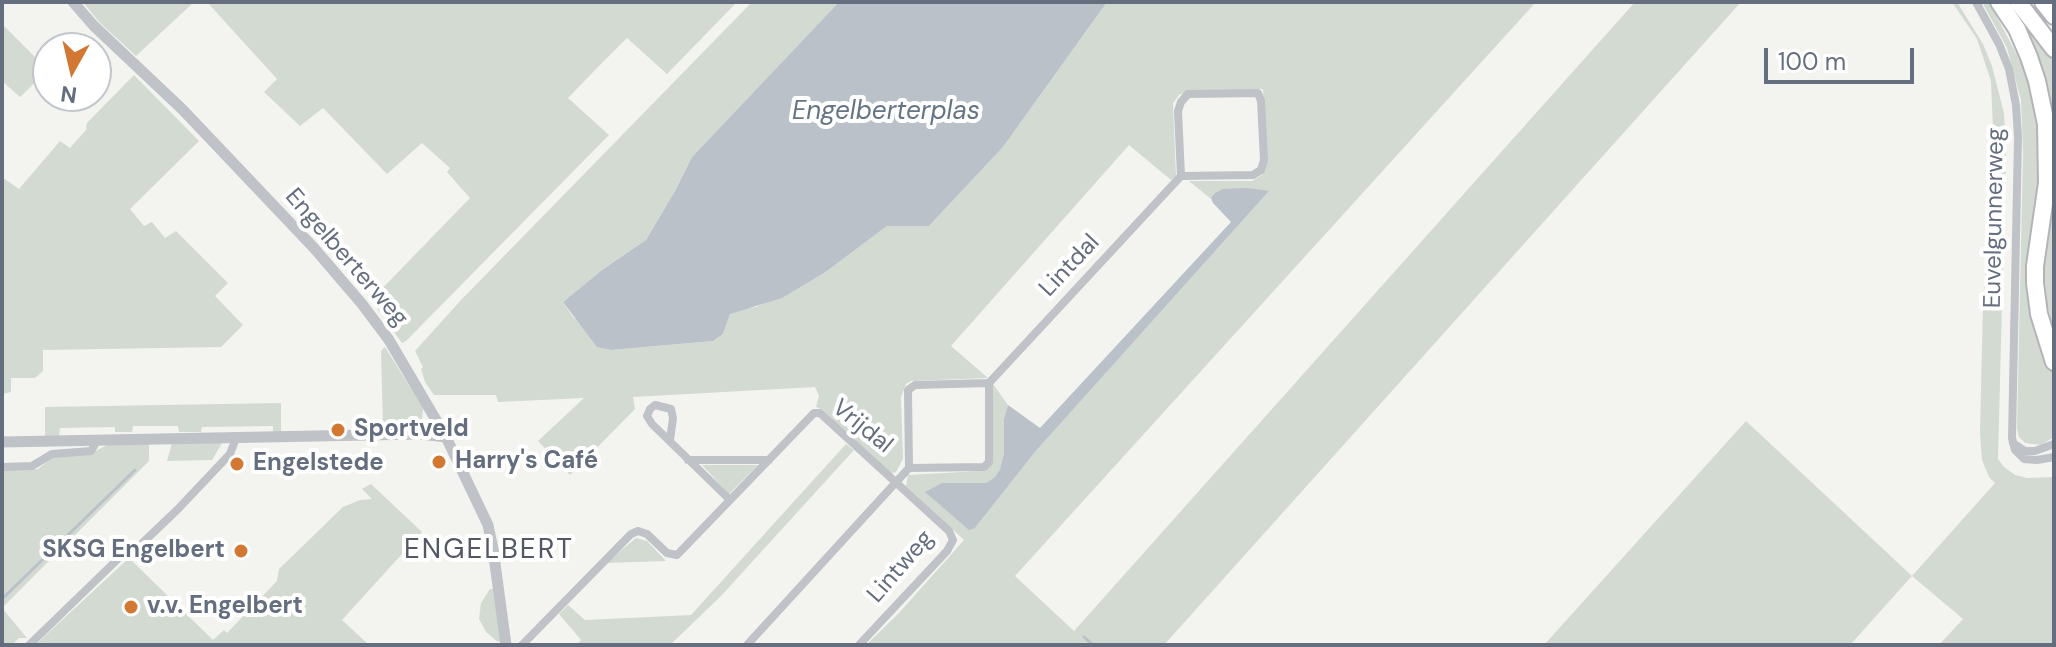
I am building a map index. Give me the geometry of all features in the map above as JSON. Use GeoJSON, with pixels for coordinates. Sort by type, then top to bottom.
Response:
{"type":"FeatureCollection","features":[{"type":"Feature","properties":{"kind":"highway"},"geometry":{"type":"LineString","coordinates":[[1999,2],[2023,44],[2043,103],[2048,162],[2035,283],[2039,314],[2054,362]]}},
{"type":"Feature","properties":{"kind":"highway"},"geometry":{"type":"LineString","coordinates":[[2018,2],[2054,49]]}},
{"type":"Feature","properties":{"kind":"highway"},"geometry":{"type":"LineString","coordinates":[[2043,2],[2054,16]]}},
{"type":"Feature","properties":{"kind":"street","name":"Engelberterweg"},"geometry":{"type":"LineString","coordinates":[[73,2],[94,26],[182,109],[335,271],[389,340],[446,437],[488,525],[506,645]]}},
{"type":"Feature","properties":{"kind":"street","name":"Euvelgunnerweg"},"geometry":{"type":"LineString","coordinates":[[1976,2],[2009,69],[2016,105],[2012,443]]}},
{"type":"Feature","properties":{"kind":"street"},"geometry":{"type":"LineString","coordinates":[[1258,93],[1264,160],[1261,170],[1253,175],[1181,176],[1178,111],[1188,94],[1258,93]]}},
{"type":"Feature","properties":{"kind":"street","name":"Lintdal"},"geometry":{"type":"LineString","coordinates":[[989,383],[1181,176]]}},
{"type":"Feature","properties":{"kind":"street"},"geometry":{"type":"LineString","coordinates":[[747,645],[909,468],[908,390],[915,385],[989,383],[989,462],[984,467],[909,468]]}},
{"type":"Feature","properties":{"kind":"street","name":"Vrijdal"},"geometry":{"type":"LineString","coordinates":[[522,645],[631,534],[638,531],[647,534],[667,553],[677,555],[814,413],[820,413],[896,482]]}},
{"type":"Feature","properties":{"kind":"street"},"geometry":{"type":"LineString","coordinates":[[421,434],[434,416]]}},
{"type":"Feature","properties":{"kind":"street"},"geometry":{"type":"LineString","coordinates":[[2,442],[421,434],[446,437]]}},
{"type":"Feature","properties":{"kind":"street"},"geometry":{"type":"LineString","coordinates":[[29,645],[121,556],[132,553],[178,509],[230,454],[236,438]]}},
{"type":"Feature","properties":{"kind":"street"},"geometry":{"type":"LineString","coordinates":[[670,440],[730,500]]}},
{"type":"Feature","properties":{"kind":"street"},"geometry":{"type":"LineString","coordinates":[[2,467],[32,466],[52,454],[91,451],[97,441]]}},
{"type":"Feature","properties":{"kind":"street"},"geometry":{"type":"LineString","coordinates":[[2012,443],[2025,451],[2054,444]]}},
{"type":"Feature","properties":{"kind":"street"},"geometry":{"type":"LineString","coordinates":[[2012,443],[2018,455],[2030,461],[2054,457]]}},
{"type":"Feature","properties":{"kind":"street"},"geometry":{"type":"LineString","coordinates":[[688,460],[769,460]]}},
{"type":"Feature","properties":{"kind":"street","name":"Lintweg"},"geometry":{"type":"LineString","coordinates":[[859,645],[947,551],[953,540],[949,531],[896,482]]}},
{"type":"Feature","properties":{"kind":"shaded area"},"geometry":{"type":"Polygon","coordinates":[[[83,2],[194,2],[136,56],[99,22],[83,2]]]}},
{"type":"Feature","properties":{"kind":"shaded area"},"geometry":{"type":"Polygon","coordinates":[[[207,2],[737,2],[667,74],[627,38],[599,66],[568,98],[609,135],[402,343],[371,300],[470,198],[447,172],[450,168],[422,143],[387,174],[323,108],[300,126],[264,92],[277,79],[207,2]]]}},
{"type":"Feature","properties":{"kind":"shaded area"},"geometry":{"type":"Polygon","coordinates":[[[752,2],[839,2],[692,157],[646,240],[563,302],[573,317],[611,350],[713,341],[723,334],[730,314],[739,309],[756,307],[827,271],[887,226],[929,226],[1003,147],[1107,2],[1536,2],[1015,576],[1074,631],[1635,2],[1741,2],[1164,645],[866,645],[964,540],[906,486],[908,475],[980,471],[993,460],[993,384],[1008,405],[1004,419],[1004,453],[995,477],[980,483],[975,528],[1035,452],[1268,192],[1211,199],[1189,181],[1252,181],[1262,175],[1266,167],[1263,89],[1180,94],[1173,103],[1176,176],[1171,180],[1129,145],[951,346],[988,378],[911,381],[906,384],[901,397],[903,459],[896,472],[890,474],[823,410],[816,407],[819,396],[815,387],[633,397],[635,409],[570,475],[538,441],[584,398],[498,402],[496,395],[434,395],[425,382],[423,367],[415,351],[752,2]]]}},
{"type":"Feature","properties":{"kind":"shaded area"},"geometry":{"type":"Polygon","coordinates":[[[1952,2],[1957,2],[1983,44],[2004,113],[2006,150],[1998,459],[2015,475],[2054,477],[2054,645],[1939,645],[1963,619],[1912,576],[1995,483],[1982,460],[1980,433],[1983,303],[1994,154],[1991,81],[1977,39],[1952,2]]]}},
{"type":"Feature","properties":{"kind":"shaded area"},"geometry":{"type":"Polygon","coordinates":[[[1982,2],[1989,2],[2024,68],[2039,134],[2035,213],[2036,316],[2054,375],[2054,437],[2041,445],[2025,443],[2019,437],[2017,428],[2023,152],[2021,100],[2007,48],[1982,2]]]}},
{"type":"Feature","properties":{"kind":"shaded area"},"geometry":{"type":"Polygon","coordinates":[[[2004,2],[2011,2],[2054,59],[2054,332],[2047,304],[2043,260],[2051,147],[2004,2]]]}},
{"type":"Feature","properties":{"kind":"shaded area"},"geometry":{"type":"Polygon","coordinates":[[[2,24],[32,54],[32,85],[20,97],[2,81],[2,24]]]}},
{"type":"Feature","properties":{"kind":"shaded area"},"geometry":{"type":"Polygon","coordinates":[[[134,75],[199,141],[130,209],[144,226],[152,222],[165,238],[176,231],[228,283],[215,296],[243,325],[221,347],[43,350],[43,371],[35,378],[11,378],[11,392],[2,394],[2,177],[19,189],[60,141],[70,148],[98,112],[112,112],[112,97],[134,75]]]}},
{"type":"Feature","properties":{"kind":"shaded area"},"geometry":{"type":"Polygon","coordinates":[[[385,347],[423,408],[422,421],[416,427],[383,427],[381,351],[385,347]]]}},
{"type":"Feature","properties":{"kind":"shaded area"},"geometry":{"type":"Polygon","coordinates":[[[281,403],[281,433],[273,433],[273,426],[202,427],[201,432],[179,432],[178,426],[133,426],[132,432],[115,432],[115,427],[60,428],[59,436],[45,436],[45,407],[281,403]]]}},
{"type":"Feature","properties":{"kind":"shaded area"},"geometry":{"type":"Polygon","coordinates":[[[1746,421],[1912,576],[1850,645],[1544,645],[1746,421]]]}},
{"type":"Feature","properties":{"kind":"shaded area"},"geometry":{"type":"Polygon","coordinates":[[[172,443],[222,443],[212,460],[167,461],[172,443]]]}},
{"type":"Feature","properties":{"kind":"shaded area"},"geometry":{"type":"Polygon","coordinates":[[[109,444],[149,444],[149,461],[2,608],[2,470],[38,469],[53,457],[90,454],[109,444]]]}},
{"type":"Feature","properties":{"kind":"shaded area"},"geometry":{"type":"Polygon","coordinates":[[[846,444],[854,450],[721,596],[670,645],[577,645],[581,640],[559,614],[568,605],[585,620],[691,615],[846,444]]]}},
{"type":"Feature","properties":{"kind":"shaded area"},"geometry":{"type":"Polygon","coordinates":[[[702,465],[758,465],[729,494],[702,465]]]}},
{"type":"Feature","properties":{"kind":"shaded area"},"geometry":{"type":"Polygon","coordinates":[[[371,484],[422,532],[342,620],[369,645],[35,645],[129,558],[213,640],[224,630],[227,633],[277,581],[279,569],[343,507],[372,499],[362,489],[371,484]]]}},
{"type":"Feature","properties":{"kind":"shaded area"},"geometry":{"type":"Polygon","coordinates":[[[636,538],[647,541],[666,561],[606,563],[636,538]]]}},
{"type":"Feature","properties":{"kind":"shaded area"},"geometry":{"type":"Polygon","coordinates":[[[493,589],[501,641],[498,642],[486,632],[479,619],[481,603],[493,589]]]}},
{"type":"Feature","properties":{"kind":"shaded area"},"geometry":{"type":"Polygon","coordinates":[[[2,608],[27,638],[19,638],[12,645],[2,645],[2,608]]]}},
{"type":"Feature","properties":{"kind":"water","name":"Engelberterplas"},"geometry":{"type":"Polygon","coordinates":[[[839,2],[1107,2],[1003,147],[929,226],[887,226],[827,271],[782,298],[730,314],[723,334],[713,341],[611,350],[597,347],[563,302],[646,240],[692,157],[839,2]]]}},
{"type":"Feature","properties":{"kind":"water"},"geometry":{"type":"Polygon","coordinates":[[[1223,189],[1269,191],[1035,452],[975,528],[969,530],[925,492],[942,483],[986,483],[995,477],[1004,453],[1004,419],[1008,405],[1040,428],[1231,222],[1213,203],[1211,198],[1215,193],[1223,189]]]}},
{"type":"Feature","properties":{"kind":"waterway"},"geometry":{"type":"LineString","coordinates":[[3,598],[135,470]]}},
{"type":"Feature","properties":{"kind":"waterway"},"geometry":{"type":"LineString","coordinates":[[1084,637],[1093,645]]}},
{"type":"Feature","properties":{"kind":"place","name":"Sportveld"},"geometry":{"type":"Point","coordinates":[338,430]}},
{"type":"Feature","properties":{"kind":"place","name":"Harry's Café"},"geometry":{"type":"Point","coordinates":[439,462]}},
{"type":"Feature","properties":{"kind":"place","name":"Engelstede"},"geometry":{"type":"Point","coordinates":[237,464]}},
{"type":"Feature","properties":{"kind":"place","name":"SKSG Engelbert"},"geometry":{"type":"Point","coordinates":[241,551]}},
{"type":"Feature","properties":{"kind":"place","name":"v.v. Engelbert"},"geometry":{"type":"Point","coordinates":[131,607]}},
{"type":"Feature","properties":{"kind":"district","name":"ENGELBERT"},"geometry":{"type":"Point","coordinates":[489,551]}}]}
